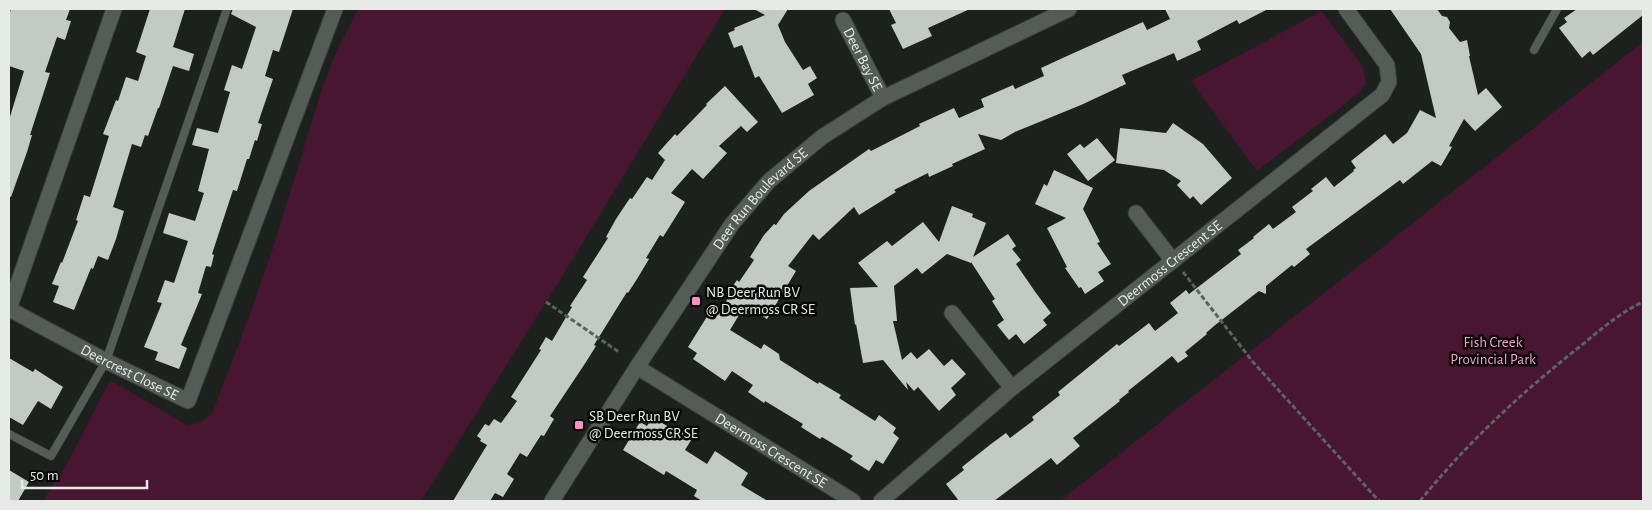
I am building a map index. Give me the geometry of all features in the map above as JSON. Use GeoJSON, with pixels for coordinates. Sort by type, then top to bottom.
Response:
{"type":"FeatureCollection","features":[{"type":"Feature","properties":{"kind":"street","name":"Deercrest Close SE"},"geometry":{"type":"LineString","coordinates":[[114,9],[9,309],[106,361],[188,401],[334,9]]}},
{"type":"Feature","properties":{"kind":"street","name":"Deer Run Boulevard SE"},"geometry":{"type":"LineString","coordinates":[[552,501],[732,224],[769,180],[822,137],[884,98],[1069,9]]}},
{"type":"Feature","properties":{"kind":"street","name":"Deermoss Crescent SE"},"geometry":{"type":"LineString","coordinates":[[881,501],[1012,388],[1382,95],[1389,82],[1387,65],[1346,9]]}},
{"type":"Feature","properties":{"kind":"street","name":"Deer Bay SE"},"geometry":{"type":"LineString","coordinates":[[843,20],[884,98]]}},
{"type":"Feature","properties":{"kind":"street"},"geometry":{"type":"LineString","coordinates":[[1136,213],[1173,261]]}},
{"type":"Feature","properties":{"kind":"street"},"geometry":{"type":"LineString","coordinates":[[952,313],[1012,388]]}},
{"type":"Feature","properties":{"kind":"street","name":"Deermoss Crescent SE"},"geometry":{"type":"LineString","coordinates":[[638,367],[853,501]]}},
{"type":"Feature","properties":{"kind":"lane"},"geometry":{"type":"LineString","coordinates":[[9,434],[51,456],[106,361],[227,9]]}},
{"type":"Feature","properties":{"kind":"lane"},"geometry":{"type":"LineString","coordinates":[[1534,50],[1557,9]]}},
{"type":"Feature","properties":{"kind":"path"},"geometry":{"type":"LineString","coordinates":[[1173,261],[1253,362],[1379,501]]}},
{"type":"Feature","properties":{"kind":"path"},"geometry":{"type":"LineString","coordinates":[[546,302],[619,352]]}},
{"type":"Feature","properties":{"kind":"path"},"geometry":{"type":"LineString","coordinates":[[1420,501],[1464,449],[1493,421],[1538,381],[1608,324],[1622,313],[1643,302]]}},
{"type":"Feature","properties":{"kind":"green space"},"geometry":{"type":"Polygon","coordinates":[[[358,9],[725,9],[571,262],[421,501],[43,501],[68,462],[110,380],[187,425],[199,423],[212,414],[273,248],[323,86],[337,50],[358,9]]]}},
{"type":"Feature","properties":{"kind":"green space"},"geometry":{"type":"Polygon","coordinates":[[[1322,11],[1363,67],[1366,84],[1359,93],[1257,171],[1191,81],[1322,11]]]}},
{"type":"Feature","properties":{"kind":"green space","name":"Fish Creek Provincial Park"},"geometry":{"type":"Polygon","coordinates":[[[1643,42],[1643,501],[1060,501],[1643,42]]]}},
{"type":"Feature","properties":{"kind":"building"},"geometry":{"type":"Polygon","coordinates":[[[11,9],[70,9],[66,20],[71,21],[65,40],[57,37],[45,72],[50,73],[30,135],[32,135],[27,152],[11,197],[9,196],[9,120],[24,71],[9,66],[9,15],[11,9]]]}},
{"type":"Feature","properties":{"kind":"building"},"geometry":{"type":"Polygon","coordinates":[[[150,9],[185,9],[173,47],[194,54],[189,71],[173,66],[148,136],[145,135],[141,147],[132,144],[113,207],[124,211],[116,239],[108,260],[98,256],[93,269],[91,268],[74,310],[53,302],[59,286],[52,284],[78,221],[76,220],[84,195],[90,197],[109,136],[103,134],[116,100],[118,101],[126,77],[138,81],[146,56],[136,52],[150,9]]]}},
{"type":"Feature","properties":{"kind":"building"},"geometry":{"type":"Polygon","coordinates":[[[233,9],[293,9],[279,52],[273,50],[265,76],[273,79],[258,123],[262,124],[257,141],[255,140],[249,159],[247,159],[237,191],[233,190],[212,254],[214,255],[211,267],[206,266],[198,293],[202,294],[181,345],[187,348],[179,369],[155,360],[158,352],[144,347],[162,303],[157,302],[165,280],[174,283],[188,241],[163,233],[169,213],[195,221],[204,193],[198,191],[209,149],[192,145],[197,128],[218,133],[230,92],[224,90],[232,65],[242,69],[256,27],[231,14],[233,9]]]}},
{"type":"Feature","properties":{"kind":"building"},"geometry":{"type":"Polygon","coordinates":[[[754,9],[788,9],[778,25],[785,42],[803,70],[810,66],[817,78],[808,84],[814,95],[782,113],[759,76],[755,78],[742,45],[734,48],[728,33],[735,30],[734,28],[765,15],[754,9]]]}},
{"type":"Feature","properties":{"kind":"building"},"geometry":{"type":"Polygon","coordinates":[[[889,9],[970,9],[928,28],[932,36],[903,49],[891,25],[896,23],[889,9]]]}},
{"type":"Feature","properties":{"kind":"building"},"geometry":{"type":"Polygon","coordinates":[[[1165,9],[1268,9],[1239,24],[1237,20],[1197,41],[1201,50],[1177,61],[1174,53],[1122,75],[1126,84],[1015,132],[1001,140],[978,134],[985,149],[929,177],[928,173],[894,190],[896,192],[859,215],[854,207],[819,240],[813,234],[788,266],[796,271],[767,319],[745,305],[730,330],[761,349],[764,344],[779,354],[780,360],[818,384],[819,382],[841,395],[839,398],[875,421],[879,415],[896,428],[893,433],[899,438],[883,464],[876,460],[869,471],[850,459],[853,456],[822,437],[820,439],[801,427],[803,424],[748,392],[753,385],[732,371],[725,381],[693,359],[697,353],[688,347],[708,315],[715,319],[730,295],[728,293],[737,280],[739,282],[754,260],[750,257],[764,235],[809,191],[869,149],[871,151],[920,126],[919,124],[954,108],[959,118],[984,107],[981,99],[1013,85],[1015,89],[1044,76],[1041,68],[1143,22],[1147,30],[1170,19],[1165,9]]]}},
{"type":"Feature","properties":{"kind":"building"},"geometry":{"type":"Polygon","coordinates":[[[1390,9],[1437,9],[1442,16],[1447,17],[1450,22],[1449,28],[1460,42],[1467,40],[1478,95],[1486,88],[1502,107],[1475,131],[1464,119],[1449,146],[1452,147],[1441,166],[1432,161],[1403,184],[1400,180],[1306,249],[1310,254],[1294,267],[1292,265],[1266,286],[1266,294],[1259,291],[1214,326],[1185,352],[1188,356],[1178,363],[1172,356],[1073,438],[1080,446],[1057,465],[1051,458],[994,501],[959,501],[946,484],[964,470],[962,467],[1006,433],[1010,438],[1034,420],[1032,417],[1060,395],[1058,392],[1117,344],[1119,346],[1149,323],[1155,331],[1178,313],[1170,303],[1186,290],[1189,294],[1241,254],[1238,250],[1269,224],[1273,229],[1296,212],[1292,207],[1313,191],[1311,189],[1326,177],[1334,187],[1356,168],[1351,161],[1385,134],[1393,144],[1407,133],[1420,110],[1436,118],[1421,54],[1390,9]]]}},
{"type":"Feature","properties":{"kind":"building"},"geometry":{"type":"Polygon","coordinates":[[[1577,9],[1643,9],[1643,15],[1593,55],[1590,51],[1582,58],[1559,28],[1567,22],[1564,18],[1577,9]]]}},
{"type":"Feature","properties":{"kind":"building"},"geometry":{"type":"Polygon","coordinates":[[[725,86],[758,122],[747,132],[741,126],[719,146],[727,153],[703,179],[692,169],[671,193],[685,202],[663,237],[660,235],[646,258],[649,259],[637,279],[550,416],[554,419],[544,436],[541,435],[527,457],[520,453],[507,474],[514,479],[503,497],[495,493],[490,501],[453,501],[487,445],[480,441],[481,439],[477,436],[485,424],[489,426],[494,419],[501,423],[517,401],[511,397],[541,350],[539,349],[546,337],[552,341],[572,307],[570,306],[587,280],[583,277],[608,238],[606,237],[616,219],[647,177],[652,180],[665,160],[658,153],[725,86]]]}},
{"type":"Feature","properties":{"kind":"building"},"geometry":{"type":"Polygon","coordinates":[[[1173,123],[1203,144],[1232,178],[1201,205],[1193,196],[1190,199],[1177,185],[1181,181],[1164,170],[1116,163],[1120,128],[1166,133],[1173,123]]]}},
{"type":"Feature","properties":{"kind":"building"},"geometry":{"type":"Polygon","coordinates":[[[1097,138],[1115,160],[1088,181],[1067,154],[1080,144],[1084,148],[1097,138]]]}},
{"type":"Feature","properties":{"kind":"building"},"geometry":{"type":"Polygon","coordinates":[[[1054,170],[1093,188],[1083,209],[1100,242],[1097,243],[1111,264],[1098,272],[1104,281],[1085,294],[1065,268],[1067,267],[1047,228],[1066,218],[1035,204],[1044,184],[1047,186],[1054,170]]]}},
{"type":"Feature","properties":{"kind":"building"},"geometry":{"type":"Polygon","coordinates":[[[952,206],[973,214],[972,217],[986,223],[973,257],[1008,234],[1016,246],[1012,249],[1021,260],[1016,264],[1051,313],[1043,320],[1047,325],[1024,344],[1016,334],[1009,340],[997,325],[1004,320],[992,301],[995,299],[971,262],[947,254],[922,274],[917,268],[894,286],[897,321],[893,321],[902,360],[911,352],[917,359],[929,349],[944,366],[952,359],[966,374],[951,388],[956,395],[939,411],[918,387],[914,391],[906,382],[908,390],[883,360],[863,363],[850,288],[878,287],[858,263],[887,241],[892,246],[923,222],[939,242],[952,206]]]}},
{"type":"Feature","properties":{"kind":"building"},"geometry":{"type":"Polygon","coordinates":[[[9,358],[33,372],[35,369],[63,387],[51,409],[38,401],[23,425],[9,417],[9,358]]]}},
{"type":"Feature","properties":{"kind":"building"},"geometry":{"type":"Polygon","coordinates":[[[652,417],[674,430],[676,426],[693,437],[685,450],[707,464],[715,451],[748,473],[741,485],[768,501],[702,501],[694,496],[697,490],[666,471],[664,475],[623,450],[640,422],[647,426],[652,417]]]}},
{"type":"Feature","properties":{"kind":"building"},"geometry":{"type":"Polygon","coordinates":[[[9,470],[29,482],[18,501],[9,501],[9,470]]]}},
{"type":"Feature","properties":{"kind":"place","name":"NB Deer Run BV @ Deermoss CR SE"},"geometry":{"type":"Point","coordinates":[696,301]}},
{"type":"Feature","properties":{"kind":"place","name":"SB Deer Run BV @ Deermoss CR SE"},"geometry":{"type":"Point","coordinates":[579,425]}}]}
